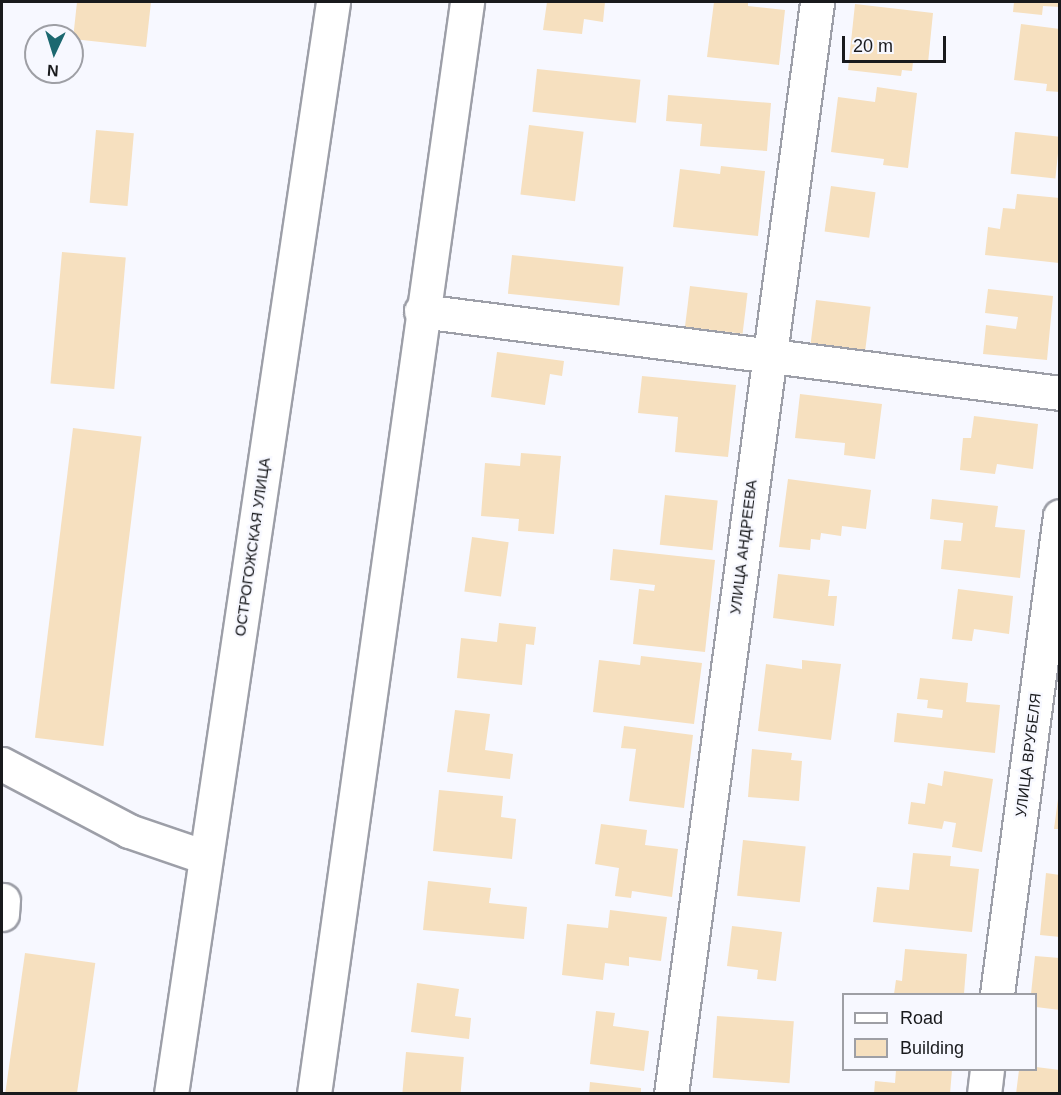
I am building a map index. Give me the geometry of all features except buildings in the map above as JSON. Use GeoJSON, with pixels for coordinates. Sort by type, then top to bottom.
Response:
{"type":"FeatureCollection","features":[{"type":"Feature","properties":{"kind":"street","name":"ОСТРОГОЖСКАЯ УЛИЦА"},"geometry":{"type":"LineString","coordinates":[[171,1094],[333,2]]}},
{"type":"Feature","properties":{"kind":"street"},"geometry":{"type":"LineString","coordinates":[[314,1094],[421,311],[467,2]]}},
{"type":"Feature","properties":{"kind":"street","name":"УЛИЦА АНДРЕЕВА"},"geometry":{"type":"LineString","coordinates":[[671,1094],[817,2]]}},
{"type":"Feature","properties":{"kind":"street"},"geometry":{"type":"LineString","coordinates":[[421,311],[768,358],[1059,393]]}},
{"type":"Feature","properties":{"kind":"street","name":"УЛИЦА ВРУБЕЛЯ"},"geometry":{"type":"LineString","coordinates":[[997,993],[1059,516]]}},
{"type":"Feature","properties":{"kind":"street"},"geometry":{"type":"LineString","coordinates":[[2,764],[129,831],[205,857]]}},
{"type":"Feature","properties":{"kind":"street"},"geometry":{"type":"LineString","coordinates":[[984,1094],[987,1071]]}}]}
